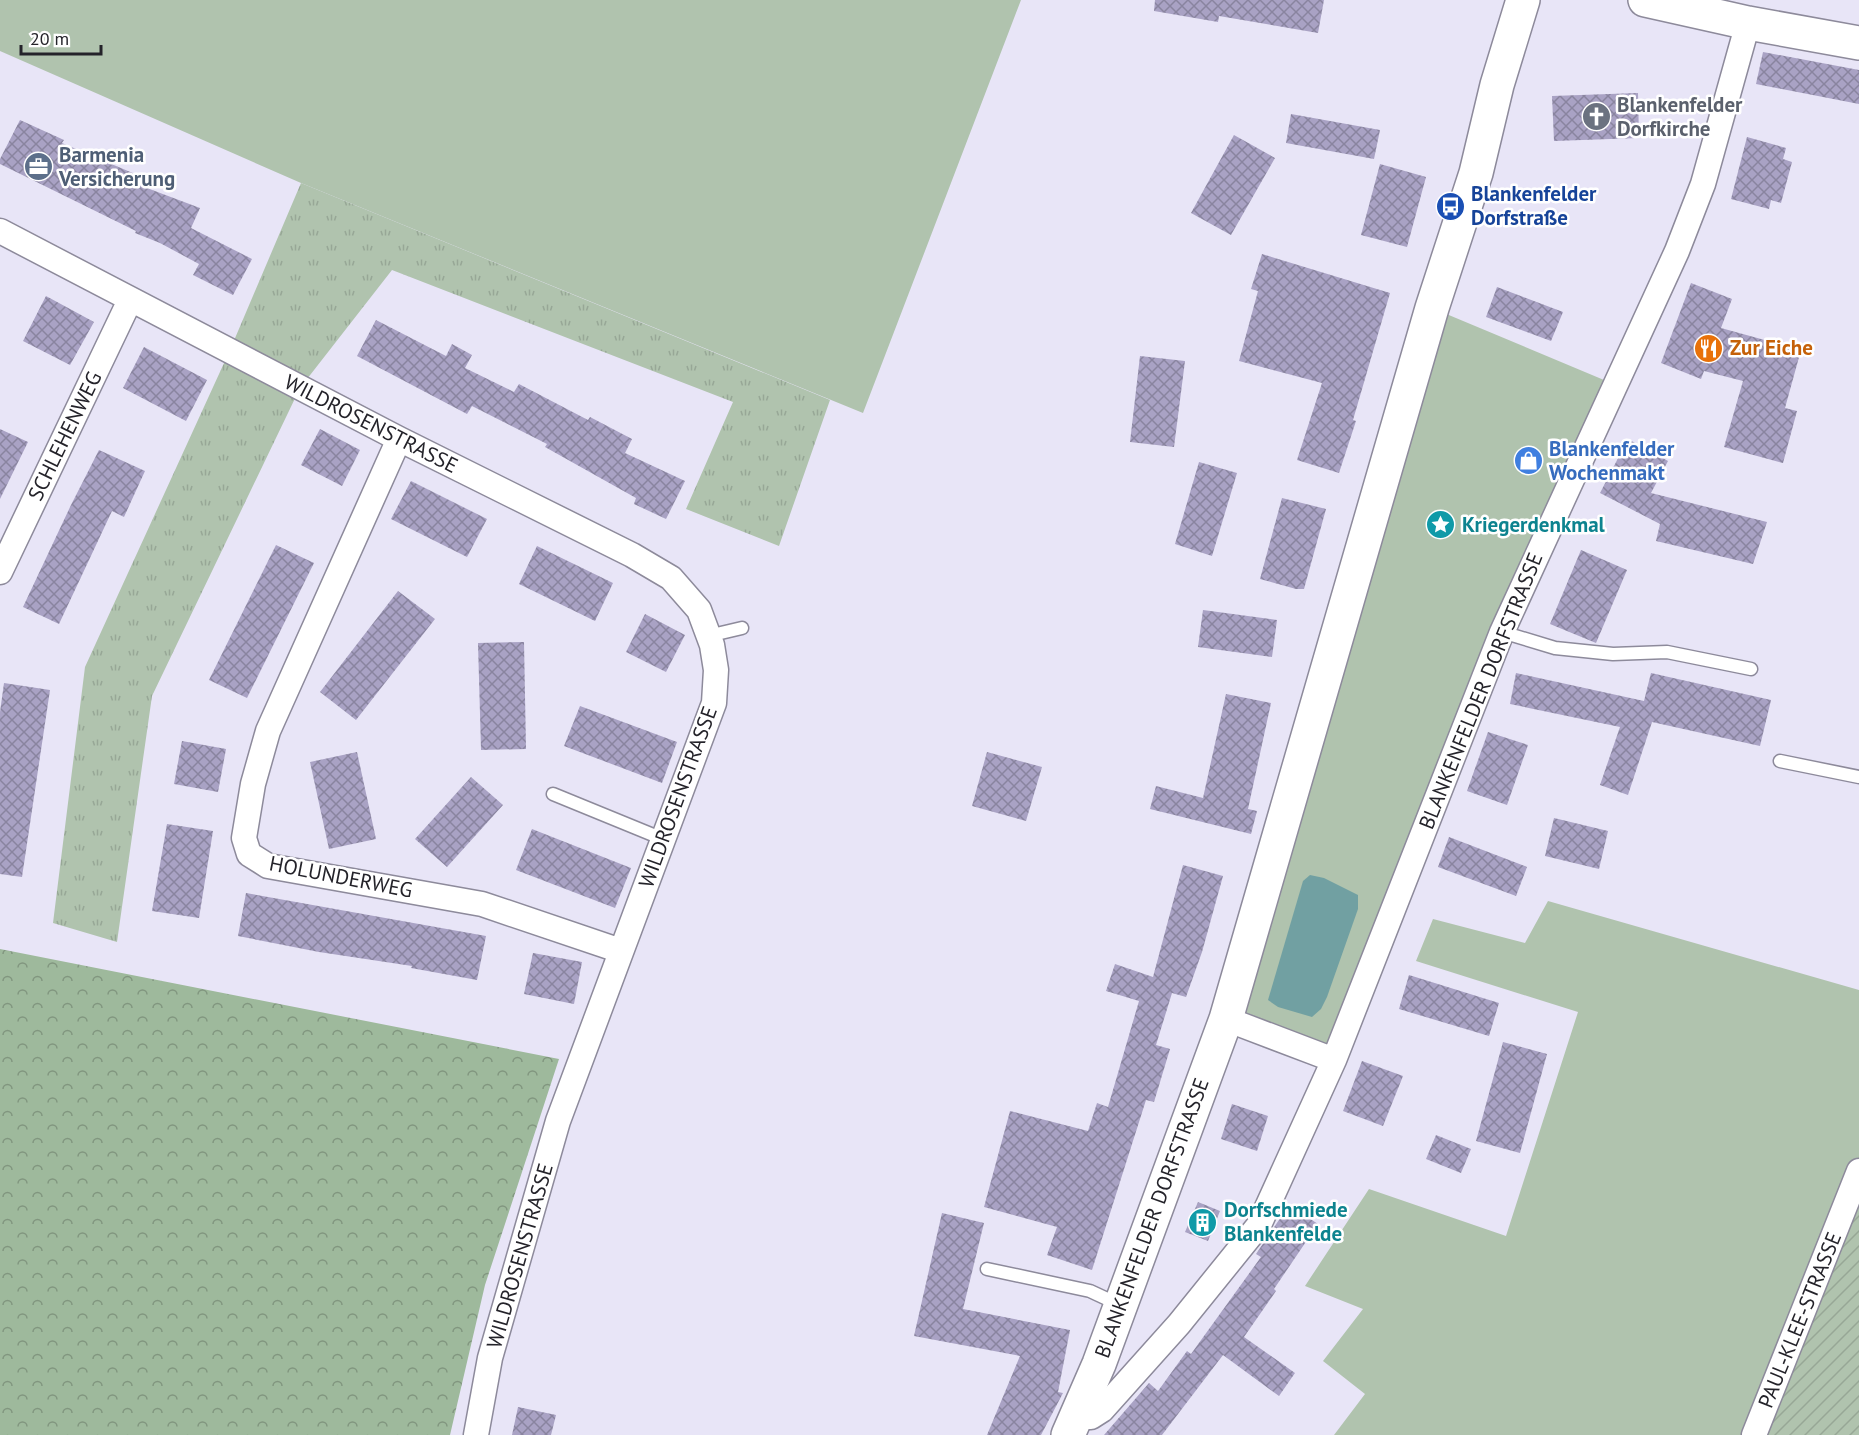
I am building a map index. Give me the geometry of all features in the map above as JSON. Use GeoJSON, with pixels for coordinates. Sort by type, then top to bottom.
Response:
{"type":"FeatureCollection","features":[{"type":"Feature","properties":{"kind":"main road","name":"BLANKENFELDER DORFSTRASSE"},"geometry":{"type":"LineString","coordinates":[[1072,1426],[1121,1305],[1226,1019],[1432,308],[1476,173],[1497,85],[1523,0]]}},
{"type":"Feature","properties":{"kind":"main road"},"geometry":{"type":"LineString","coordinates":[[1645,0],[1859,44]]}},
{"type":"Feature","properties":{"kind":"street","name":"BLANKENFELDER DORFSTRASSE"},"geometry":{"type":"LineString","coordinates":[[1072,1426],[1102,1410],[1179,1324],[1259,1225],[1334,1060],[1502,632],[1677,251],[1703,184],[1748,23]]}},
{"type":"Feature","properties":{"kind":"street","name":"WILDROSENSTRASSE"},"geometry":{"type":"LineString","coordinates":[[0,231],[399,439],[632,555],[671,578],[699,610],[716,670],[714,703],[558,1121],[490,1358],[476,1435]]}},
{"type":"Feature","properties":{"kind":"street","name":"SCHLEHENWEG"},"geometry":{"type":"LineString","coordinates":[[0,572],[130,300]]}},
{"type":"Feature","properties":{"kind":"street","name":"HOLUNDERWEG"},"geometry":{"type":"LineString","coordinates":[[399,439],[268,730],[253,784],[244,838],[249,854],[267,866],[482,904],[621,951]]}},
{"type":"Feature","properties":{"kind":"street"},"geometry":{"type":"LineString","coordinates":[[1226,1019],[1334,1060]]}},
{"type":"Feature","properties":{"kind":"street","name":"PAUL-KLEE-STRASSE"},"geometry":{"type":"LineString","coordinates":[[1754,1435],[1859,1171]]}},
{"type":"Feature","properties":{"kind":"lane"},"geometry":{"type":"LineString","coordinates":[[708,636],[742,628]]}},
{"type":"Feature","properties":{"kind":"lane"},"geometry":{"type":"LineString","coordinates":[[1502,632],[1555,648],[1613,654],[1667,652],[1751,669]]}},
{"type":"Feature","properties":{"kind":"lane"},"geometry":{"type":"LineString","coordinates":[[1780,761],[1859,777]]}},
{"type":"Feature","properties":{"kind":"lane"},"geometry":{"type":"LineString","coordinates":[[553,794],[663,839]]}},
{"type":"Feature","properties":{"kind":"lane"},"geometry":{"type":"LineString","coordinates":[[987,1269],[1090,1291],[1121,1305]]}},
{"type":"Feature","properties":{"kind":"green space"},"geometry":{"type":"Polygon","coordinates":[[[0,0],[1021,0],[863,413],[301,183],[0,51],[0,0]]]}},
{"type":"Feature","properties":{"kind":"green space"},"geometry":{"type":"Polygon","coordinates":[[[301,183],[830,400],[779,546],[686,509],[733,402],[392,270],[300,388],[152,696],[117,942],[53,923],[85,667],[230,350],[301,183]]]}},
{"type":"Feature","properties":{"kind":"green space"},"geometry":{"type":"Polygon","coordinates":[[[1432,308],[1604,380],[1502,632],[1334,1060],[1226,1019],[1432,308]]]}},
{"type":"Feature","properties":{"kind":"green space"},"geometry":{"type":"Polygon","coordinates":[[[1548,901],[1859,990],[1859,1171],[1754,1435],[1334,1435],[1365,1394],[1323,1361],[1363,1309],[1305,1286],[1369,1189],[1506,1236],[1578,1012],[1416,961],[1433,919],[1525,943],[1548,901]]]}},
{"type":"Feature","properties":{"kind":"green space"},"geometry":{"type":"Polygon","coordinates":[[[0,949],[559,1059],[485,1285],[450,1435],[0,1435],[0,949]]]}},
{"type":"Feature","properties":{"kind":"green space"},"geometry":{"type":"Polygon","coordinates":[[[1859,1171],[1859,1435],[1754,1435],[1859,1171]]]}},
{"type":"Feature","properties":{"kind":"shaded area"},"geometry":{"type":"Polygon","coordinates":[[[1310,875],[1324,878],[1358,895],[1358,909],[1327,997],[1321,1009],[1312,1017],[1278,1007],[1268,1000],[1303,881],[1310,875]]]}},
{"type":"Feature","properties":{"kind":"building"},"geometry":{"type":"Polygon","coordinates":[[[1155,0],[1324,0],[1318,33],[1219,16],[1218,22],[1154,11],[1155,0]]]}},
{"type":"Feature","properties":{"kind":"building"},"geometry":{"type":"Polygon","coordinates":[[[1763,52],[1859,70],[1859,104],[1756,84],[1763,52]]]}},
{"type":"Feature","properties":{"kind":"building","name":"Blankenfelder Dorfkirche"},"geometry":{"type":"Polygon","coordinates":[[[1638,93],[1639,138],[1554,141],[1552,96],[1638,93]]]}},
{"type":"Feature","properties":{"kind":"building"},"geometry":{"type":"Polygon","coordinates":[[[1291,114],[1380,130],[1374,159],[1286,143],[1291,114]]]}},
{"type":"Feature","properties":{"kind":"building"},"geometry":{"type":"Polygon","coordinates":[[[20,120],[64,140],[62,143],[135,174],[131,182],[200,208],[191,228],[252,259],[233,295],[193,275],[199,264],[0,164],[0,159],[20,120]]]}},
{"type":"Feature","properties":{"kind":"building"},"geometry":{"type":"Polygon","coordinates":[[[1234,135],[1275,158],[1231,235],[1191,213],[1234,135]]]}},
{"type":"Feature","properties":{"kind":"building"},"geometry":{"type":"Polygon","coordinates":[[[1747,137],[1786,148],[1783,159],[1792,162],[1781,203],[1771,200],[1769,209],[1731,199],[1747,137]]]}},
{"type":"Feature","properties":{"kind":"building"},"geometry":{"type":"Polygon","coordinates":[[[1380,164],[1426,177],[1407,247],[1361,235],[1380,164]]]}},
{"type":"Feature","properties":{"kind":"building"},"geometry":{"type":"Polygon","coordinates":[[[1262,254],[1390,293],[1353,420],[1356,421],[1339,473],[1297,460],[1322,383],[1239,361],[1258,291],[1251,289],[1262,254]]]}},
{"type":"Feature","properties":{"kind":"building"},"geometry":{"type":"Polygon","coordinates":[[[1691,283],[1732,299],[1721,328],[1801,350],[1785,408],[1797,411],[1783,463],[1724,447],[1743,381],[1704,371],[1701,379],[1661,363],[1691,283]]]}},
{"type":"Feature","properties":{"kind":"building"},"geometry":{"type":"Polygon","coordinates":[[[1497,287],[1563,312],[1551,341],[1486,317],[1497,287]]]}},
{"type":"Feature","properties":{"kind":"building"},"geometry":{"type":"Polygon","coordinates":[[[46,296],[94,322],[70,365],[23,341],[46,296]]]}},
{"type":"Feature","properties":{"kind":"building"},"geometry":{"type":"Polygon","coordinates":[[[376,320],[446,356],[452,344],[472,355],[465,368],[514,392],[519,384],[588,420],[590,417],[632,439],[625,453],[685,481],[666,519],[634,504],[636,498],[545,447],[547,444],[472,406],[467,414],[357,356],[376,320]]]}},
{"type":"Feature","properties":{"kind":"building"},"geometry":{"type":"Polygon","coordinates":[[[144,347],[207,380],[186,421],[123,388],[144,347]]]}},
{"type":"Feature","properties":{"kind":"building"},"geometry":{"type":"Polygon","coordinates":[[[1140,356],[1185,361],[1174,447],[1130,442],[1140,356]]]}},
{"type":"Feature","properties":{"kind":"building"},"geometry":{"type":"Polygon","coordinates":[[[0,429],[28,442],[0,499],[0,429]]]}},
{"type":"Feature","properties":{"kind":"building"},"geometry":{"type":"Polygon","coordinates":[[[320,429],[360,450],[342,486],[301,465],[320,429]]]}},
{"type":"Feature","properties":{"kind":"building"},"geometry":{"type":"Polygon","coordinates":[[[1628,439],[1668,461],[1651,493],[1767,522],[1753,564],[1656,541],[1660,524],[1600,493],[1628,439]]]}},
{"type":"Feature","properties":{"kind":"building"},"geometry":{"type":"Polygon","coordinates":[[[99,450],[145,471],[124,517],[112,511],[59,624],[23,607],[99,450]]]}},
{"type":"Feature","properties":{"kind":"building"},"geometry":{"type":"Polygon","coordinates":[[[1199,462],[1237,473],[1212,556],[1175,544],[1199,462]]]}},
{"type":"Feature","properties":{"kind":"building"},"geometry":{"type":"Polygon","coordinates":[[[411,481],[487,519],[467,557],[391,519],[411,481]]]}},
{"type":"Feature","properties":{"kind":"building"},"geometry":{"type":"Polygon","coordinates":[[[1282,498],[1326,509],[1304,589],[1260,579],[1282,498]]]}},
{"type":"Feature","properties":{"kind":"building"},"geometry":{"type":"Polygon","coordinates":[[[276,545],[314,563],[247,698],[209,680],[276,545]]]}},
{"type":"Feature","properties":{"kind":"building"},"geometry":{"type":"Polygon","coordinates":[[[537,546],[613,583],[595,621],[519,584],[537,546]]]}},
{"type":"Feature","properties":{"kind":"building"},"geometry":{"type":"Polygon","coordinates":[[[1581,550],[1627,570],[1596,643],[1550,624],[1581,550]]]}},
{"type":"Feature","properties":{"kind":"building"},"geometry":{"type":"Polygon","coordinates":[[[398,591],[435,619],[356,720],[320,692],[398,591]]]}},
{"type":"Feature","properties":{"kind":"building"},"geometry":{"type":"Polygon","coordinates":[[[1203,610],[1277,620],[1272,657],[1198,647],[1203,610]]]}},
{"type":"Feature","properties":{"kind":"building"},"geometry":{"type":"Polygon","coordinates":[[[645,614],[685,635],[666,672],[626,652],[645,614]]]}},
{"type":"Feature","properties":{"kind":"building"},"geometry":{"type":"Polygon","coordinates":[[[524,642],[526,749],[481,750],[478,643],[524,642]]]}},
{"type":"Feature","properties":{"kind":"building"},"geometry":{"type":"Polygon","coordinates":[[[1516,673],[1644,701],[1651,673],[1771,700],[1760,746],[1652,722],[1628,795],[1600,785],[1620,727],[1510,704],[1516,673]]]}},
{"type":"Feature","properties":{"kind":"building"},"geometry":{"type":"Polygon","coordinates":[[[4,683],[50,690],[22,877],[0,874],[0,712],[4,683]]]}},
{"type":"Feature","properties":{"kind":"building"},"geometry":{"type":"Polygon","coordinates":[[[1226,694],[1271,703],[1248,809],[1257,811],[1251,834],[1150,809],[1156,786],[1203,798],[1226,694]]]}},
{"type":"Feature","properties":{"kind":"building"},"geometry":{"type":"Polygon","coordinates":[[[580,706],[677,742],[662,783],[564,746],[580,706]]]}},
{"type":"Feature","properties":{"kind":"building"},"geometry":{"type":"Polygon","coordinates":[[[1488,732],[1528,745],[1507,805],[1467,791],[1488,732]]]}},
{"type":"Feature","properties":{"kind":"building"},"geometry":{"type":"Polygon","coordinates":[[[182,741],[226,749],[218,792],[174,784],[182,741]]]}},
{"type":"Feature","properties":{"kind":"building"},"geometry":{"type":"Polygon","coordinates":[[[357,752],[376,839],[329,849],[310,762],[357,752]]]}},
{"type":"Feature","properties":{"kind":"building"},"geometry":{"type":"Polygon","coordinates":[[[987,752],[1042,767],[1026,821],[972,806],[987,752]]]}},
{"type":"Feature","properties":{"kind":"building"},"geometry":{"type":"Polygon","coordinates":[[[471,777],[503,805],[447,867],[415,839],[471,777]]]}},
{"type":"Feature","properties":{"kind":"building"},"geometry":{"type":"Polygon","coordinates":[[[1554,818],[1608,831],[1599,869],[1545,856],[1554,818]]]}},
{"type":"Feature","properties":{"kind":"building"},"geometry":{"type":"Polygon","coordinates":[[[167,824],[213,831],[199,918],[152,911],[167,824]]]}},
{"type":"Feature","properties":{"kind":"building"},"geometry":{"type":"Polygon","coordinates":[[[532,829],[631,868],[615,908],[516,870],[532,829]]]}},
{"type":"Feature","properties":{"kind":"building"},"geometry":{"type":"Polygon","coordinates":[[[1449,837],[1527,867],[1516,896],[1438,867],[1449,837]]]}},
{"type":"Feature","properties":{"kind":"building"},"geometry":{"type":"Polygon","coordinates":[[[1183,865],[1223,876],[1202,952],[1186,997],[1172,993],[1156,1045],[1170,1049],[1154,1102],[1146,1100],[1092,1270],[1047,1255],[1057,1227],[984,1207],[1010,1111],[1088,1131],[1097,1103],[1108,1107],[1139,1001],[1106,991],[1115,964],[1153,977],[1183,865]]]}},
{"type":"Feature","properties":{"kind":"building"},"geometry":{"type":"Polygon","coordinates":[[[246,893],[486,936],[477,980],[411,968],[412,966],[319,952],[238,936],[246,893]]]}},
{"type":"Feature","properties":{"kind":"building"},"geometry":{"type":"Polygon","coordinates":[[[533,953],[582,962],[574,1004],[524,994],[533,953]]]}},
{"type":"Feature","properties":{"kind":"building"},"geometry":{"type":"Polygon","coordinates":[[[1409,975],[1499,1003],[1489,1036],[1399,1009],[1409,975]]]}},
{"type":"Feature","properties":{"kind":"building"},"geometry":{"type":"Polygon","coordinates":[[[1503,1042],[1547,1054],[1520,1153],[1476,1141],[1503,1042]]]}},
{"type":"Feature","properties":{"kind":"building"},"geometry":{"type":"Polygon","coordinates":[[[1362,1061],[1403,1076],[1383,1126],[1343,1111],[1362,1061]]]}},
{"type":"Feature","properties":{"kind":"building"},"geometry":{"type":"Polygon","coordinates":[[[1232,1104],[1268,1116],[1257,1151],[1221,1139],[1232,1104]]]}},
{"type":"Feature","properties":{"kind":"building"},"geometry":{"type":"Polygon","coordinates":[[[1436,1135],[1471,1149],[1461,1173],[1426,1159],[1436,1135]]]}},
{"type":"Feature","properties":{"kind":"building","name":"Dorfschmiede Blankenfelde"},"geometry":{"type":"Polygon","coordinates":[[[1198,1202],[1220,1211],[1208,1241],[1185,1232],[1198,1202]]]}},
{"type":"Feature","properties":{"kind":"building"},"geometry":{"type":"Polygon","coordinates":[[[1289,1205],[1318,1224],[1244,1337],[1295,1373],[1279,1396],[1223,1355],[1162,1435],[1104,1435],[1149,1383],[1158,1391],[1187,1351],[1191,1354],[1261,1257],[1256,1254],[1289,1205]]]}},
{"type":"Feature","properties":{"kind":"building"},"geometry":{"type":"Polygon","coordinates":[[[942,1213],[984,1223],[963,1309],[1070,1330],[1058,1392],[1063,1393],[1041,1435],[987,1435],[1020,1356],[914,1336],[942,1213]]]}},
{"type":"Feature","properties":{"kind":"building"},"geometry":{"type":"Polygon","coordinates":[[[518,1407],[556,1415],[551,1435],[512,1435],[518,1407]]]}},
{"type":"Feature","properties":{"kind":"place","name":"Blankenfelder Dorfkirche"},"geometry":{"type":"Point","coordinates":[1596,117]}},
{"type":"Feature","properties":{"kind":"place","name":"Barmenia Versicherung"},"geometry":{"type":"Point","coordinates":[38,167]}},
{"type":"Feature","properties":{"kind":"place","name":"Blankenfelder Dorfstraße"},"geometry":{"type":"Point","coordinates":[1450,206]}},
{"type":"Feature","properties":{"kind":"place","name":"Zur Eiche"},"geometry":{"type":"Point","coordinates":[1709,348]}},
{"type":"Feature","properties":{"kind":"place","name":"Blankenfelder Wochenmakt"},"geometry":{"type":"Point","coordinates":[1528,461]}},
{"type":"Feature","properties":{"kind":"place","name":"Kriegerdenkmal"},"geometry":{"type":"Point","coordinates":[1441,525]}},
{"type":"Feature","properties":{"kind":"place","name":"Dorfschmiede Blankenfelde"},"geometry":{"type":"Point","coordinates":[1203,1222]}}]}
